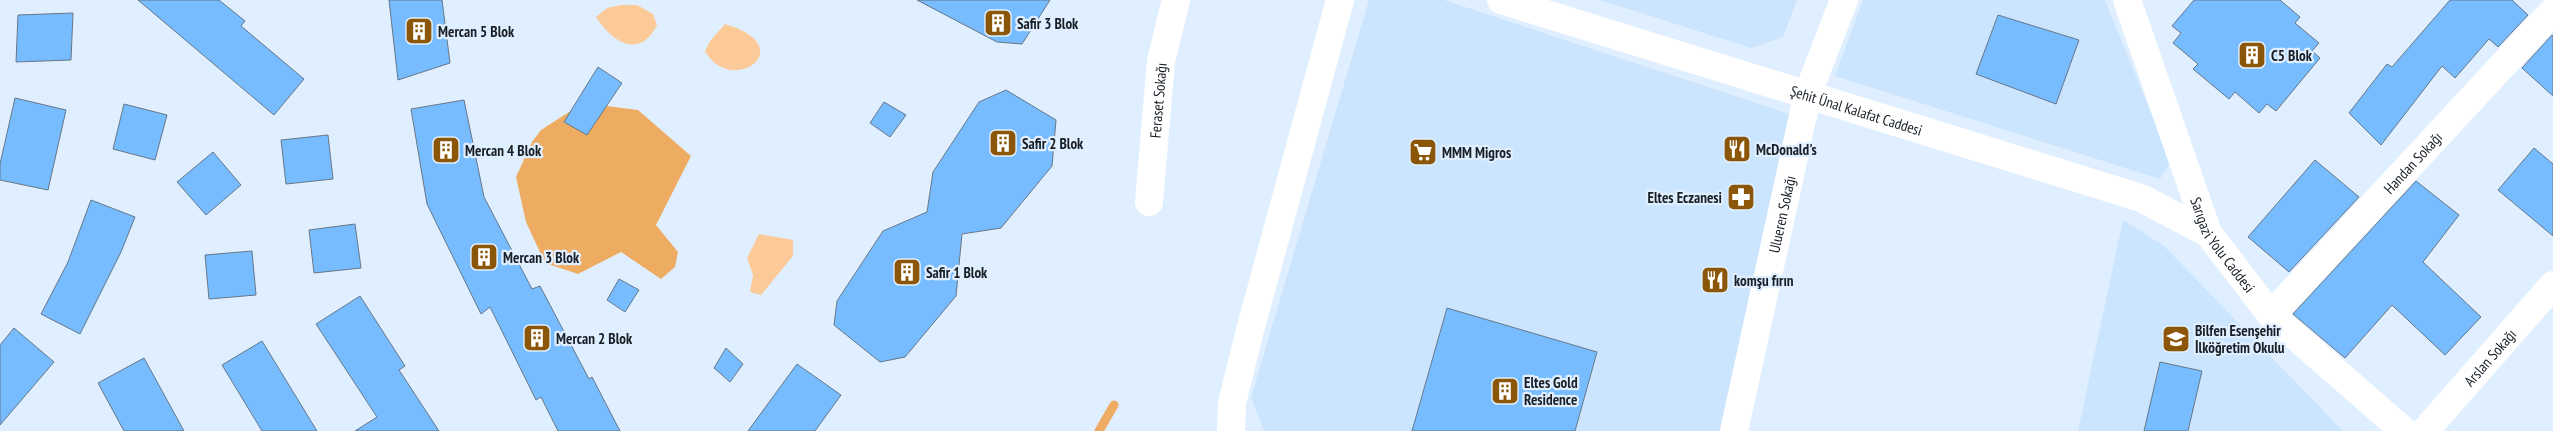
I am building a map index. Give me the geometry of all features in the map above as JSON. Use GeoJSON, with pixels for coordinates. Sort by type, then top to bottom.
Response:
{"type":"FeatureCollection","features":[{"type":"Feature","properties":{"kind":"street","name":"Feraset Sokağı"},"geometry":{"type":"LineString","coordinates":[[1149,202],[1162,61],[1176,0]]}},
{"type":"Feature","properties":{"kind":"street"},"geometry":{"type":"LineString","coordinates":[[1231,431],[1232,403],[1249,334],[1340,0]]}},
{"type":"Feature","properties":{"kind":"street","name":"Şehit Ünal Kalafat Caddesi"},"geometry":{"type":"LineString","coordinates":[[1501,0],[1808,93],[2141,198],[2208,233]]}},
{"type":"Feature","properties":{"kind":"street","name":"Ulueren Sokağı"},"geometry":{"type":"LineString","coordinates":[[1734,431],[1808,93],[1844,0]]}},
{"type":"Feature","properties":{"kind":"street","name":"Sarıgazi Yolu Caddesi"},"geometry":{"type":"LineString","coordinates":[[2128,0],[2208,233],[2271,315],[2404,431]]}},
{"type":"Feature","properties":{"kind":"street","name":"Handan Sokağı"},"geometry":{"type":"LineString","coordinates":[[2271,315],[2553,11]]}},
{"type":"Feature","properties":{"kind":"street","name":"Arslan Sokağı"},"geometry":{"type":"LineString","coordinates":[[2425,431],[2553,285]]}},
{"type":"Feature","properties":{"kind":"shaded area"},"geometry":{"type":"Polygon","coordinates":[[[1369,0],[1444,0],[1817,123],[1730,431],[1264,431],[1251,397],[1369,0]]]}},
{"type":"Feature","properties":{"kind":"shaded area"},"geometry":{"type":"Polygon","coordinates":[[[1600,0],[1797,0],[1783,37],[1751,48],[1600,0]]]}},
{"type":"Feature","properties":{"kind":"shaded area"},"geometry":{"type":"Polygon","coordinates":[[[1863,0],[2105,0],[2171,162],[2160,179],[1835,76],[1863,0]]]}},
{"type":"Feature","properties":{"kind":"shaded area"},"geometry":{"type":"Polygon","coordinates":[[[621,5],[637,5],[653,14],[657,25],[650,36],[643,42],[626,44],[618,40],[610,34],[596,17],[607,8],[621,5]]]}},
{"type":"Feature","properties":{"kind":"shaded area"},"geometry":{"type":"Polygon","coordinates":[[[725,24],[748,34],[758,45],[760,55],[754,64],[743,69],[730,70],[717,64],[705,51],[710,41],[725,24]]]}},
{"type":"Feature","properties":{"kind":"shaded area"},"geometry":{"type":"Polygon","coordinates":[[[583,103],[638,110],[691,156],[656,225],[678,252],[675,267],[661,279],[621,252],[578,274],[545,263],[526,222],[516,177],[532,142],[541,130],[583,103]]]}},
{"type":"Feature","properties":{"kind":"shaded area","name":"Bilfen Esenşehir İlköğretim Okulu"},"geometry":{"type":"Polygon","coordinates":[[[2123,220],[2164,246],[2343,431],[2078,431],[2123,220]]]}},
{"type":"Feature","properties":{"kind":"shaded area"},"geometry":{"type":"Polygon","coordinates":[[[759,234],[793,240],[793,256],[761,295],[750,292],[753,275],[747,258],[759,234]]]}},
{"type":"Feature","properties":{"kind":"building"},"geometry":{"type":"Polygon","coordinates":[[[138,0],[219,0],[245,21],[241,26],[304,79],[274,115],[138,0]]]}},
{"type":"Feature","properties":{"kind":"building","name":"Mercan 5 Blok"},"geometry":{"type":"Polygon","coordinates":[[[389,0],[442,0],[450,63],[398,80],[389,0]]]}},
{"type":"Feature","properties":{"kind":"building","name":"Safir 3 Blok"},"geometry":{"type":"Polygon","coordinates":[[[917,0],[1050,0],[1022,44],[997,42],[917,0]]]}},
{"type":"Feature","properties":{"kind":"building","name":"C5 Blok"},"geometry":{"type":"Polygon","coordinates":[[[2194,0],[2280,0],[2300,17],[2295,23],[2319,43],[2312,51],[2320,58],[2276,111],[2267,104],[2259,113],[2235,92],[2229,99],[2193,69],[2198,64],[2173,43],[2181,33],[2172,26],[2194,0]]]}},
{"type":"Feature","properties":{"kind":"building"},"geometry":{"type":"Polygon","coordinates":[[[2450,0],[2512,0],[2528,15],[2498,47],[2489,39],[2455,78],[2442,66],[2381,145],[2349,113],[2387,64],[2392,67],[2450,0]]]}},
{"type":"Feature","properties":{"kind":"building"},"geometry":{"type":"Polygon","coordinates":[[[73,13],[71,60],[16,62],[18,15],[73,13]]]}},
{"type":"Feature","properties":{"kind":"building"},"geometry":{"type":"Polygon","coordinates":[[[1998,15],[2079,40],[2056,104],[1976,74],[1998,15]]]}},
{"type":"Feature","properties":{"kind":"building"},"geometry":{"type":"Polygon","coordinates":[[[2553,36],[2553,96],[2522,68],[2553,36]]]}},
{"type":"Feature","properties":{"kind":"building"},"geometry":{"type":"Polygon","coordinates":[[[598,67],[622,83],[587,135],[564,122],[598,67]]]}},
{"type":"Feature","properties":{"kind":"building"},"geometry":{"type":"Polygon","coordinates":[[[1006,90],[1056,120],[1052,166],[1001,228],[962,234],[956,296],[905,357],[880,362],[834,325],[837,301],[883,231],[927,212],[933,172],[979,102],[1006,90]]]}},
{"type":"Feature","properties":{"kind":"building"},"geometry":{"type":"Polygon","coordinates":[[[15,98],[66,110],[48,190],[0,180],[0,164],[15,98]]]}},
{"type":"Feature","properties":{"kind":"building"},"geometry":{"type":"Polygon","coordinates":[[[464,100],[484,197],[532,289],[540,286],[589,379],[592,377],[620,431],[558,431],[541,397],[536,400],[490,307],[481,314],[427,204],[411,109],[464,100]]]}},
{"type":"Feature","properties":{"kind":"building"},"geometry":{"type":"Polygon","coordinates":[[[884,102],[906,115],[890,137],[870,123],[884,102]]]}},
{"type":"Feature","properties":{"kind":"building"},"geometry":{"type":"Polygon","coordinates":[[[124,104],[167,115],[155,160],[113,149],[124,104]]]}},
{"type":"Feature","properties":{"kind":"building"},"geometry":{"type":"Polygon","coordinates":[[[328,135],[333,179],[286,184],[281,140],[328,135]]]}},
{"type":"Feature","properties":{"kind":"building"},"geometry":{"type":"Polygon","coordinates":[[[2534,148],[2553,164],[2553,236],[2498,190],[2534,148]]]}},
{"type":"Feature","properties":{"kind":"building"},"geometry":{"type":"Polygon","coordinates":[[[213,152],[241,185],[206,215],[177,182],[213,152]]]}},
{"type":"Feature","properties":{"kind":"building"},"geometry":{"type":"Polygon","coordinates":[[[2315,160],[2359,197],[2289,272],[2248,237],[2315,160]]]}},
{"type":"Feature","properties":{"kind":"building"},"geometry":{"type":"Polygon","coordinates":[[[2416,181],[2459,215],[2423,262],[2481,317],[2445,355],[2392,305],[2345,358],[2293,314],[2416,181]]]}},
{"type":"Feature","properties":{"kind":"building"},"geometry":{"type":"Polygon","coordinates":[[[91,200],[135,217],[121,252],[80,334],[41,314],[68,262],[91,200]]]}},
{"type":"Feature","properties":{"kind":"building"},"geometry":{"type":"Polygon","coordinates":[[[355,224],[361,268],[314,273],[309,230],[355,224]]]}},
{"type":"Feature","properties":{"kind":"building"},"geometry":{"type":"Polygon","coordinates":[[[252,251],[256,295],[209,299],[205,255],[252,251]]]}},
{"type":"Feature","properties":{"kind":"building"},"geometry":{"type":"Polygon","coordinates":[[[619,279],[639,290],[625,312],[607,300],[619,279]]]}},
{"type":"Feature","properties":{"kind":"building"},"geometry":{"type":"Polygon","coordinates":[[[360,296],[405,366],[399,370],[439,431],[355,431],[377,417],[316,324],[360,296]]]}},
{"type":"Feature","properties":{"kind":"building","name":"Eltes Gold Residence"},"geometry":{"type":"Polygon","coordinates":[[[1447,308],[1597,352],[1575,431],[1412,431],[1447,308]]]}},
{"type":"Feature","properties":{"kind":"building"},"geometry":{"type":"Polygon","coordinates":[[[14,328],[54,362],[0,425],[0,345],[14,328]]]}},
{"type":"Feature","properties":{"kind":"building"},"geometry":{"type":"Polygon","coordinates":[[[262,341],[317,431],[262,431],[222,365],[262,341]]]}},
{"type":"Feature","properties":{"kind":"building"},"geometry":{"type":"Polygon","coordinates":[[[726,348],[743,364],[730,382],[714,368],[726,348]]]}},
{"type":"Feature","properties":{"kind":"building"},"geometry":{"type":"Polygon","coordinates":[[[144,358],[184,431],[124,431],[98,383],[144,358]]]}},
{"type":"Feature","properties":{"kind":"building"},"geometry":{"type":"Polygon","coordinates":[[[2160,362],[2202,371],[2188,431],[2144,431],[2160,362]]]}},
{"type":"Feature","properties":{"kind":"building"},"geometry":{"type":"Polygon","coordinates":[[[797,364],[841,395],[815,431],[748,431],[797,364]]]}},
{"type":"Feature","properties":{"kind":"waterway"},"geometry":{"type":"LineString","coordinates":[[1099,431],[1114,405]]}},
{"type":"Feature","properties":{"kind":"place","name":"Safir 3 Blok"},"geometry":{"type":"Point","coordinates":[998,23]}},
{"type":"Feature","properties":{"kind":"place","name":"Mercan 5 Blok"},"geometry":{"type":"Point","coordinates":[419,31]}},
{"type":"Feature","properties":{"kind":"place","name":"C5 Blok"},"geometry":{"type":"Point","coordinates":[2252,55]}},
{"type":"Feature","properties":{"kind":"place","name":"Safir 2 Blok"},"geometry":{"type":"Point","coordinates":[1003,143]}},
{"type":"Feature","properties":{"kind":"place","name":"McDonald's"},"geometry":{"type":"Point","coordinates":[1737,149]}},
{"type":"Feature","properties":{"kind":"place","name":"Mercan 4 Blok"},"geometry":{"type":"Point","coordinates":[446,150]}},
{"type":"Feature","properties":{"kind":"place","name":"MMM Migros"},"geometry":{"type":"Point","coordinates":[1423,152]}},
{"type":"Feature","properties":{"kind":"place","name":"Eltes Eczanesi"},"geometry":{"type":"Point","coordinates":[1741,197]}},
{"type":"Feature","properties":{"kind":"place","name":"Mercan 3 Blok"},"geometry":{"type":"Point","coordinates":[484,257]}},
{"type":"Feature","properties":{"kind":"place","name":"Safir 1 Blok"},"geometry":{"type":"Point","coordinates":[907,272]}},
{"type":"Feature","properties":{"kind":"place","name":"komşu fırın"},"geometry":{"type":"Point","coordinates":[1715,280]}},
{"type":"Feature","properties":{"kind":"place","name":"Mercan 2 Blok"},"geometry":{"type":"Point","coordinates":[537,338]}},
{"type":"Feature","properties":{"kind":"place","name":"Bilfen Esenşehir İlköğretim Okulu"},"geometry":{"type":"Point","coordinates":[2176,339]}},
{"type":"Feature","properties":{"kind":"place","name":"Eltes Gold Residence"},"geometry":{"type":"Point","coordinates":[1505,391]}}]}
